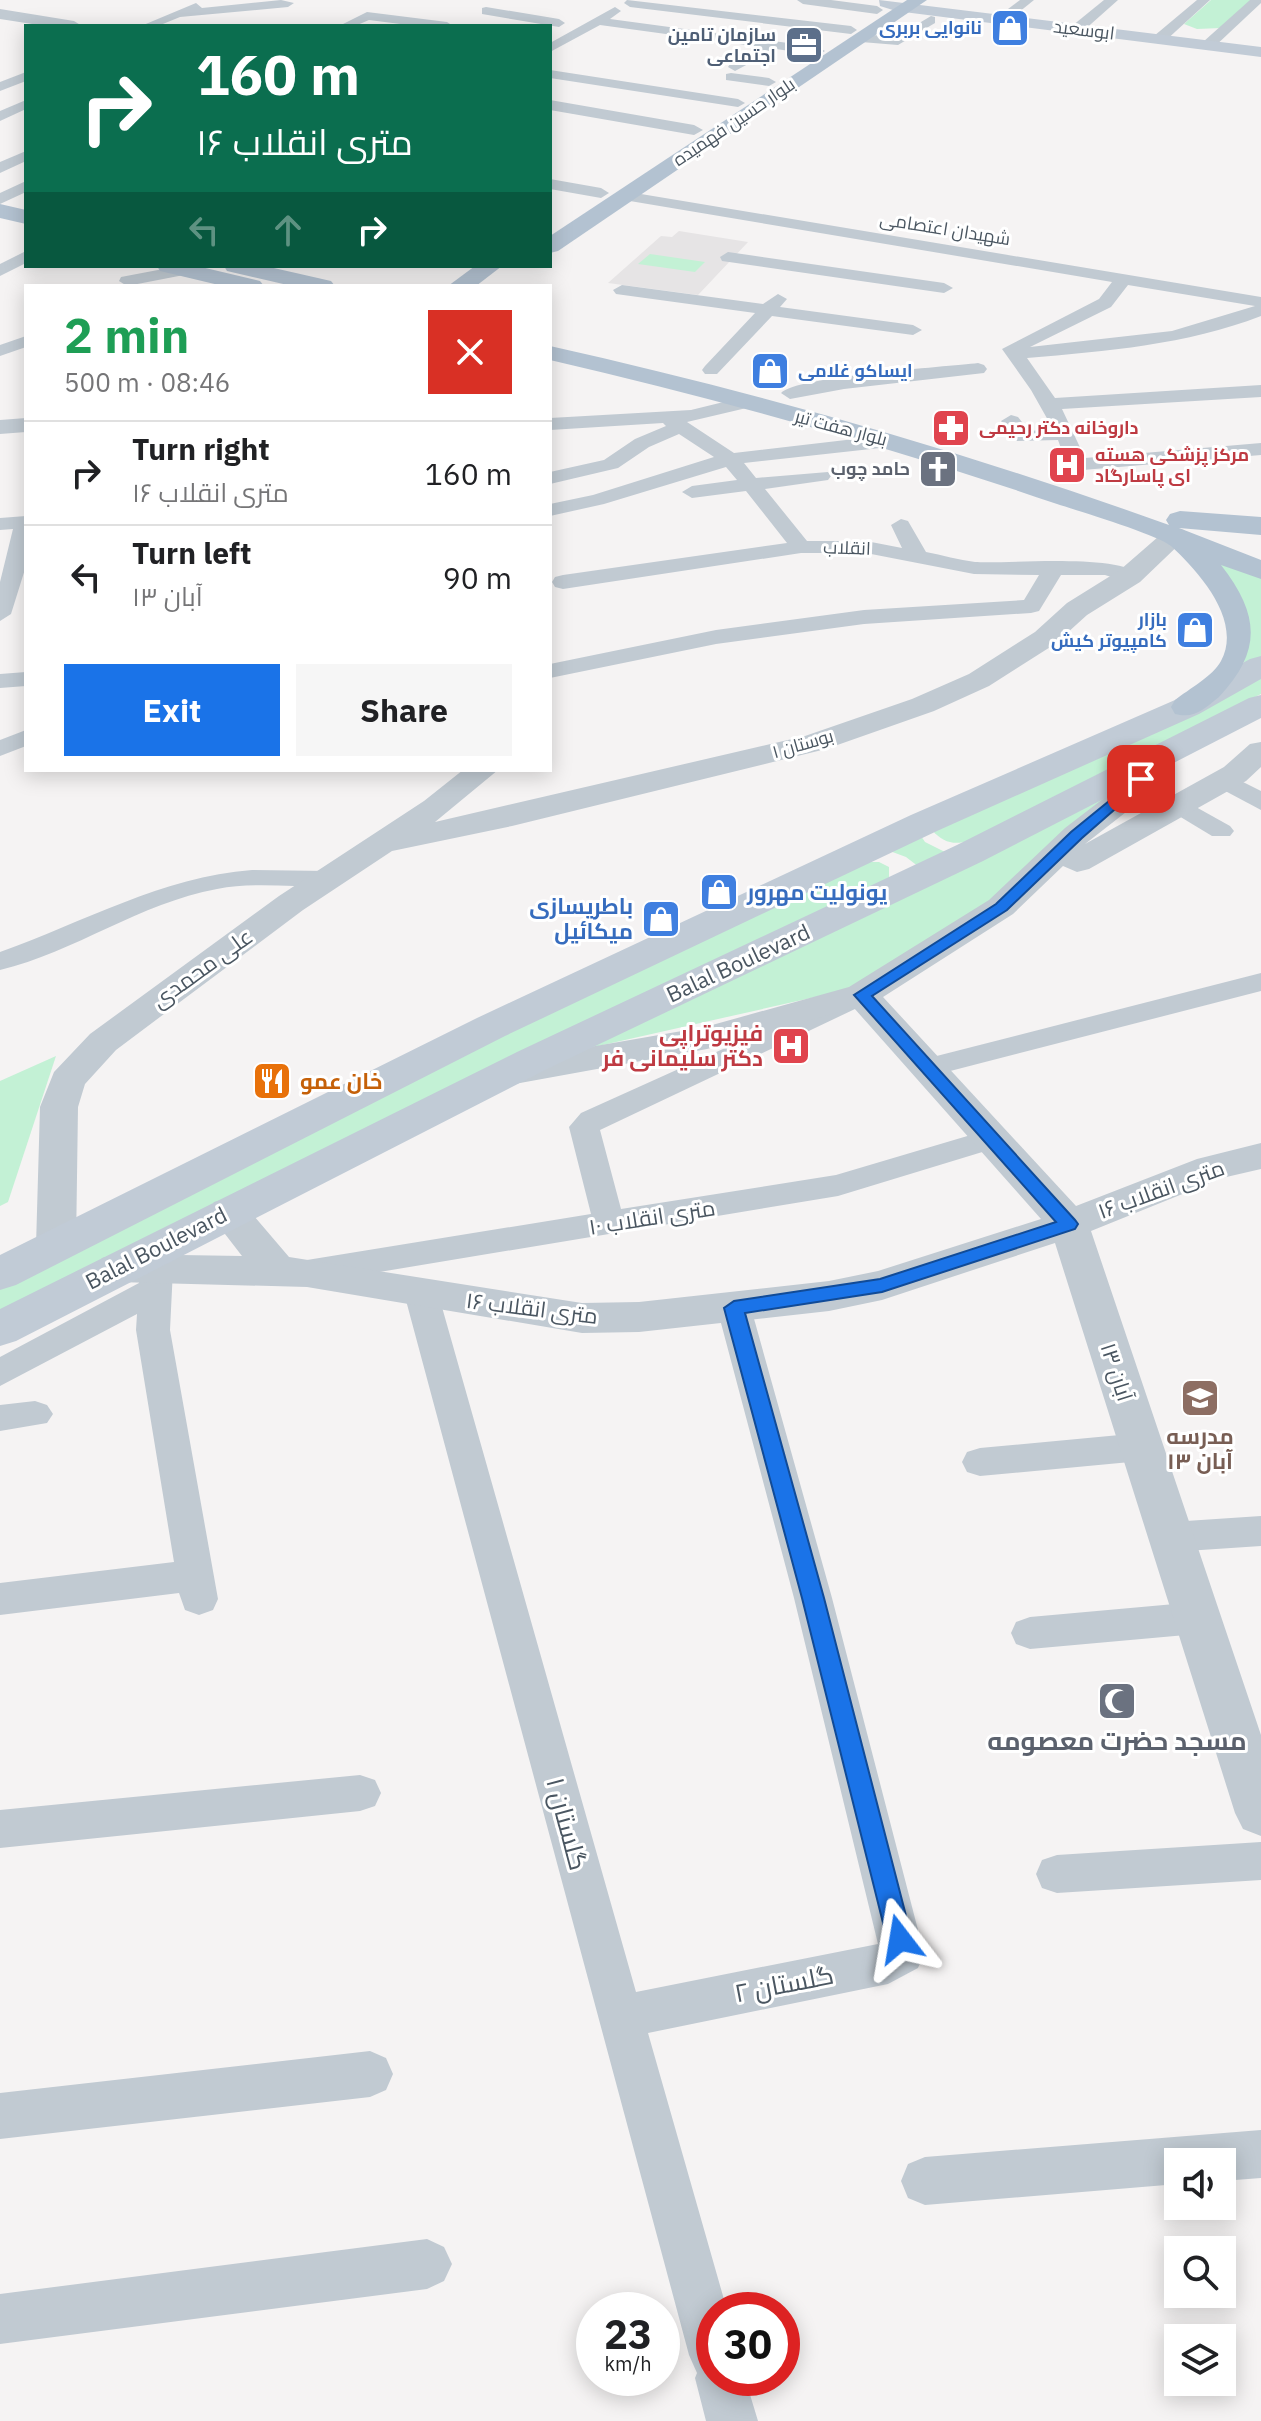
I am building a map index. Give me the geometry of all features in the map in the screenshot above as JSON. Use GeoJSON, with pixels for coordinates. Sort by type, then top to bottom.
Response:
{"type":"FeatureCollection","features":[{"type":"Feature","properties":{"kind":"main road"},"geometry":{"type":"LineString","coordinates":[[936,0],[957,10],[1050,25]]}},
{"type":"Feature","properties":{"kind":"main road","name":"ابوسعید"},"geometry":{"type":"LineString","coordinates":[[894,5],[1261,52]]}},
{"type":"Feature","properties":{"kind":"main road","name":"بلوار حسین فهمیده"},"geometry":{"type":"LineString","coordinates":[[552,245],[894,5]]}},
{"type":"Feature","properties":{"kind":"main road","name":"بلوار حسین فهمیده"},"geometry":{"type":"LineString","coordinates":[[552,226],[818,51],[856,34]]}},
{"type":"Feature","properties":{"kind":"main road"},"geometry":{"type":"LineString","coordinates":[[0,211],[24,217]]}},
{"type":"Feature","properties":{"kind":"main road"},"geometry":{"type":"LineString","coordinates":[[0,228],[24,234]]}},
{"type":"Feature","properties":{"kind":"main road"},"geometry":{"type":"LineString","coordinates":[[176,268],[250,272],[313,284]]}},
{"type":"Feature","properties":{"kind":"main road"},"geometry":{"type":"LineString","coordinates":[[467,284],[497,275]]}},
{"type":"Feature","properties":{"kind":"main road","name":"بلوار هفت تیر"},"geometry":{"type":"LineString","coordinates":[[552,336],[711,370],[1072,472],[1261,570]]}},
{"type":"Feature","properties":{"kind":"main road","name":"بلوار هفت تیر"},"geometry":{"type":"LineString","coordinates":[[552,353],[748,402],[1178,528],[1261,548]]}},
{"type":"Feature","properties":{"kind":"main road"},"geometry":{"type":"LineString","coordinates":[[1178,528],[1261,526]]}},
{"type":"Feature","properties":{"kind":"main road"},"geometry":{"type":"LineString","coordinates":[[1178,528],[1219,580],[1236,611],[1240,640],[1237,662],[1187,707]]}},
{"type":"Feature","properties":{"kind":"main road","name":"Balal Boulevard"},"geometry":{"type":"LineString","coordinates":[[0,1274],[491,1027],[866,851],[1187,707],[1261,666]]}},
{"type":"Feature","properties":{"kind":"main road","name":"Balal Boulevard"},"geometry":{"type":"LineString","coordinates":[[0,1329],[142,1276],[228,1212],[505,1073],[913,881],[1261,705]]}},
{"type":"Feature","properties":{"kind":"main road"},"geometry":{"type":"LineString","coordinates":[[866,851],[882,852],[907,863],[913,872],[913,881]]}},
{"type":"Feature","properties":{"kind":"street"},"geometry":{"type":"LineString","coordinates":[[152,24],[214,0]]}},
{"type":"Feature","properties":{"kind":"street"},"geometry":{"type":"LineString","coordinates":[[803,0],[894,5]]}},
{"type":"Feature","properties":{"kind":"street"},"geometry":{"type":"LineString","coordinates":[[1004,18],[1028,0]]}},
{"type":"Feature","properties":{"kind":"street"},"geometry":{"type":"LineString","coordinates":[[1077,29],[1112,0]]}},
{"type":"Feature","properties":{"kind":"street"},"geometry":{"type":"LineString","coordinates":[[1159,39],[1204,0]]}},
{"type":"Feature","properties":{"kind":"street"},"geometry":{"type":"LineString","coordinates":[[1208,45],[1257,0]]}},
{"type":"Feature","properties":{"kind":"street"},"geometry":{"type":"LineString","coordinates":[[463,20],[511,1],[571,12]]}},
{"type":"Feature","properties":{"kind":"street"},"geometry":{"type":"LineString","coordinates":[[552,47],[633,1],[898,41],[931,20]]}},
{"type":"Feature","properties":{"kind":"street"},"geometry":{"type":"LineString","coordinates":[[177,14],[288,3]]}},
{"type":"Feature","properties":{"kind":"street"},"geometry":{"type":"LineString","coordinates":[[210,24],[250,6]]}},
{"type":"Feature","properties":{"kind":"street"},"geometry":{"type":"LineString","coordinates":[[0,16],[37,24]]}},
{"type":"Feature","properties":{"kind":"street"},"geometry":{"type":"LineString","coordinates":[[0,16],[59,24]]}},
{"type":"Feature","properties":{"kind":"street"},"geometry":{"type":"LineString","coordinates":[[349,24],[367,16],[559,23]]}},
{"type":"Feature","properties":{"kind":"street"},"geometry":{"type":"LineString","coordinates":[[598,21],[818,51]]}},
{"type":"Feature","properties":{"kind":"street"},"geometry":{"type":"LineString","coordinates":[[1176,24],[1205,31],[1226,29]]}},
{"type":"Feature","properties":{"kind":"street"},"geometry":{"type":"LineString","coordinates":[[769,82],[733,72],[774,45]]}},
{"type":"Feature","properties":{"kind":"street"},"geometry":{"type":"LineString","coordinates":[[552,74],[738,103]]}},
{"type":"Feature","properties":{"kind":"street"},"geometry":{"type":"LineString","coordinates":[[0,88],[24,77]]}},
{"type":"Feature","properties":{"kind":"street"},"geometry":{"type":"LineString","coordinates":[[0,88],[24,93]]}},
{"type":"Feature","properties":{"kind":"street"},"geometry":{"type":"LineString","coordinates":[[0,117],[24,105]]}},
{"type":"Feature","properties":{"kind":"street"},"geometry":{"type":"LineString","coordinates":[[552,107],[690,133]]}},
{"type":"Feature","properties":{"kind":"street"},"geometry":{"type":"LineString","coordinates":[[0,168],[24,156]]}},
{"type":"Feature","properties":{"kind":"street"},"geometry":{"type":"LineString","coordinates":[[552,184],[601,193]]}},
{"type":"Feature","properties":{"kind":"street"},"geometry":{"type":"LineString","coordinates":[[0,200],[24,187]]}},
{"type":"Feature","properties":{"kind":"street","name":"شهیدان اعتصامی"},"geometry":{"type":"LineString","coordinates":[[623,196],[1261,302]]}},
{"type":"Feature","properties":{"kind":"street"},"geometry":{"type":"LineString","coordinates":[[0,200],[24,199]]}},
{"type":"Feature","properties":{"kind":"street"},"geometry":{"type":"LineString","coordinates":[[711,370],[841,232]]}},
{"type":"Feature","properties":{"kind":"street"},"geometry":{"type":"LineString","coordinates":[[0,271],[24,257]]}},
{"type":"Feature","properties":{"kind":"street"},"geometry":{"type":"LineString","coordinates":[[728,257],[944,288]]}},
{"type":"Feature","properties":{"kind":"street"},"geometry":{"type":"LineString","coordinates":[[123,283],[137,268]]}},
{"type":"Feature","properties":{"kind":"street"},"geometry":{"type":"LineString","coordinates":[[123,283],[176,268]]}},
{"type":"Feature","properties":{"kind":"street"},"geometry":{"type":"LineString","coordinates":[[1013,351],[1105,303],[1124,279]]}},
{"type":"Feature","properties":{"kind":"street"},"geometry":{"type":"LineString","coordinates":[[622,290],[913,330]]}},
{"type":"Feature","properties":{"kind":"street"},"geometry":{"type":"LineString","coordinates":[[1013,351],[1177,336],[1261,310]]}},
{"type":"Feature","properties":{"kind":"street"},"geometry":{"type":"LineString","coordinates":[[1175,318],[1214,326]]}},
{"type":"Feature","properties":{"kind":"street"},"geometry":{"type":"LineString","coordinates":[[0,351],[24,342]]}},
{"type":"Feature","properties":{"kind":"street"},"geometry":{"type":"LineString","coordinates":[[1013,351],[1051,404],[1065,434],[1072,472],[1261,449]]}},
{"type":"Feature","properties":{"kind":"street"},"geometry":{"type":"LineString","coordinates":[[790,393],[844,383],[978,369]]}},
{"type":"Feature","properties":{"kind":"street"},"geometry":{"type":"LineString","coordinates":[[1051,404],[1261,391]]}},
{"type":"Feature","properties":{"kind":"street"},"geometry":{"type":"LineString","coordinates":[[552,478],[611,464],[674,423],[748,402]]}},
{"type":"Feature","properties":{"kind":"street"},"geometry":{"type":"LineString","coordinates":[[588,442],[608,421]]}},
{"type":"Feature","properties":{"kind":"street"},"geometry":{"type":"LineString","coordinates":[[552,424],[608,421],[674,423],[730,459],[801,547]]}},
{"type":"Feature","properties":{"kind":"street"},"geometry":{"type":"LineString","coordinates":[[1011,421],[1024,437],[1065,434]]}},
{"type":"Feature","properties":{"kind":"street"},"geometry":{"type":"LineString","coordinates":[[0,427],[24,425]]}},
{"type":"Feature","properties":{"kind":"street"},"geometry":{"type":"LineString","coordinates":[[0,442],[24,441]]}},
{"type":"Feature","properties":{"kind":"street"},"geometry":{"type":"LineString","coordinates":[[552,510],[597,500],[730,459],[889,441]]}},
{"type":"Feature","properties":{"kind":"street"},"geometry":{"type":"LineString","coordinates":[[692,492],[821,476]]}},
{"type":"Feature","properties":{"kind":"street"},"geometry":{"type":"LineString","coordinates":[[0,524],[24,522]]}},
{"type":"Feature","properties":{"kind":"street"},"geometry":{"type":"LineString","coordinates":[[901,525],[918,557]]}},
{"type":"Feature","properties":{"kind":"street","name":"بوستان ۱"},"geometry":{"type":"LineString","coordinates":[[383,843],[540,810],[815,743],[923,705],[979,680],[1045,638],[1077,609],[1130,576],[1178,528]]}},
{"type":"Feature","properties":{"kind":"street"},"geometry":{"type":"LineString","coordinates":[[23,544],[1,611],[24,608]]}},
{"type":"Feature","properties":{"kind":"street","name":"انقلاب"},"geometry":{"type":"LineString","coordinates":[[563,582],[801,547],[866,547],[974,568],[1106,569],[1130,576]]}},
{"type":"Feature","properties":{"kind":"street"},"geometry":{"type":"LineString","coordinates":[[552,671],[731,635],[864,617],[1031,606],[1055,567]]}},
{"type":"Feature","properties":{"kind":"street"},"geometry":{"type":"LineString","coordinates":[[0,681],[24,679]]}},
{"type":"Feature","properties":{"kind":"street"},"geometry":{"type":"LineString","coordinates":[[0,749],[24,738]]}},
{"type":"Feature","properties":{"kind":"street"},"geometry":{"type":"LineString","coordinates":[[609,1224],[584,1127],[592,1120],[862,995],[1108,842],[1223,780],[1261,751]]}},
{"type":"Feature","properties":{"kind":"street"},"geometry":{"type":"LineString","coordinates":[[1001,907],[1076,835],[1119,802],[1163,757]]}},
{"type":"Feature","properties":{"kind":"street","name":"علی محمدی"},"geometry":{"type":"LineString","coordinates":[[56,1246],[59,1107],[67,1080],[103,1042],[327,879],[435,808],[480,772]]}},
{"type":"Feature","properties":{"kind":"street"},"geometry":{"type":"LineString","coordinates":[[1223,780],[1261,802]]}},
{"type":"Feature","properties":{"kind":"street"},"geometry":{"type":"LineString","coordinates":[[1178,805],[1221,831]]}},
{"type":"Feature","properties":{"kind":"street"},"geometry":{"type":"LineString","coordinates":[[0,962],[128,908],[214,881],[327,879]]}},
{"type":"Feature","properties":{"kind":"street"},"geometry":{"type":"LineString","coordinates":[[927,1068],[1261,982]]}},
{"type":"Feature","properties":{"kind":"street"},"geometry":{"type":"LineString","coordinates":[[505,1073],[707,1038],[862,995]]}},
{"type":"Feature","properties":{"kind":"street","name":"۱۳ آبان"},"geometry":{"type":"LineString","coordinates":[[862,995],[1069,1224],[1197,1618],[1253,1762],[1261,1813]]}},
{"type":"Feature","properties":{"kind":"street","name":"۱۰ متری انقلاب"},"geometry":{"type":"LineString","coordinates":[[292,1271],[609,1224],[838,1185],[991,1139]]}},
{"type":"Feature","properties":{"kind":"street","name":"۱۶ متری انقلاب"},"geometry":{"type":"LineString","coordinates":[[142,1276],[292,1271],[582,1318],[639,1317],[734,1308],[829,1296],[882,1285],[1069,1224],[1211,1168],[1261,1156]]}},
{"type":"Feature","properties":{"kind":"street"},"geometry":{"type":"LineString","coordinates":[[228,1212],[292,1271]]}},
{"type":"Feature","properties":{"kind":"street"},"geometry":{"type":"LineString","coordinates":[[0,1373],[142,1276],[198,1587],[0,1599]]}},
{"type":"Feature","properties":{"kind":"street","name":"گلستان ۱"},"geometry":{"type":"LineString","coordinates":[[421,1293],[697,2292]]}},
{"type":"Feature","properties":{"kind":"street","name":"گلستان ۲"},"geometry":{"type":"LineString","coordinates":[[621,2017],[888,1963],[902,1953],[813,1598],[734,1308]]}},
{"type":"Feature","properties":{"kind":"street"},"geometry":{"type":"LineString","coordinates":[[0,1418],[35,1414]]}},
{"type":"Feature","properties":{"kind":"street"},"geometry":{"type":"LineString","coordinates":[[980,1462],[1141,1447]]}},
{"type":"Feature","properties":{"kind":"street"},"geometry":{"type":"LineString","coordinates":[[1171,1537],[1261,1531]]}},
{"type":"Feature","properties":{"kind":"street"},"geometry":{"type":"LineString","coordinates":[[1030,1633],[1197,1618]]}},
{"type":"Feature","properties":{"kind":"street"},"geometry":{"type":"LineString","coordinates":[[0,1829],[360,1793]]}},
{"type":"Feature","properties":{"kind":"street"},"geometry":{"type":"LineString","coordinates":[[1057,1874],[1261,1861]]}},
{"type":"Feature","properties":{"kind":"street"},"geometry":{"type":"LineString","coordinates":[[0,2116],[370,2074]]}},
{"type":"Feature","properties":{"kind":"street"},"geometry":{"type":"LineString","coordinates":[[925,2181],[1261,2154]]}},
{"type":"Feature","properties":{"kind":"street"},"geometry":{"type":"LineString","coordinates":[[0,2319],[427,2264]]}},
{"type":"Feature","properties":{"kind":"street"},"geometry":{"type":"LineString","coordinates":[[725,2396],[732,2421]]}},
{"type":"Feature","properties":{"kind":"shaded area"},"geometry":{"type":"Polygon","coordinates":[[[679,231],[748,242],[698,295],[608,283],[661,236],[672,237],[679,231]]]}},
{"type":"Feature","properties":{"kind":"green space"},"geometry":{"type":"Polygon","coordinates":[[[1211,0],[1251,0],[1221,28],[1197,29],[1184,24],[1211,0]]]}},
{"type":"Feature","properties":{"kind":"green space"},"geometry":{"type":"Polygon","coordinates":[[[650,254],[705,262],[695,272],[638,264],[650,254]]]}},
{"type":"Feature","properties":{"kind":"green space"},"geometry":{"type":"Polygon","coordinates":[[[1197,548],[1261,576],[1261,658],[1239,671],[1244,662],[1248,627],[1197,548]]]}},
{"type":"Feature","properties":{"kind":"green space"},"geometry":{"type":"Polygon","coordinates":[[[1261,675],[1261,694],[969,841],[949,842],[932,830],[1261,675]]]}},
{"type":"Feature","properties":{"kind":"green space"},"geometry":{"type":"Polygon","coordinates":[[[1124,784],[991,902],[851,989],[563,1054],[1124,784]]]}},
{"type":"Feature","properties":{"kind":"green space"},"geometry":{"type":"Polygon","coordinates":[[[919,833],[925,842],[947,853],[919,867],[906,857],[887,850],[919,833]]]}},
{"type":"Feature","properties":{"kind":"green space"},"geometry":{"type":"Polygon","coordinates":[[[862,862],[879,862],[889,867],[889,879],[0,1314],[0,1283],[862,862]]]}},
{"type":"Feature","properties":{"kind":"green space"},"geometry":{"type":"Polygon","coordinates":[[[56,1056],[8,1202],[0,1206],[0,1081],[56,1056]]]}},
{"type":"Feature","properties":{"kind":"place","name":"نانوایی بربری"},"geometry":{"type":"Point","coordinates":[1010,28]}},
{"type":"Feature","properties":{"kind":"place","name":"سازمان تامین اجتماعی"},"geometry":{"type":"Point","coordinates":[804,45]}},
{"type":"Feature","properties":{"kind":"place","name":"ایساکو غلامی"},"geometry":{"type":"Point","coordinates":[770,371]}},
{"type":"Feature","properties":{"kind":"place","name":"داروخانه دکتر رحیمی"},"geometry":{"type":"Point","coordinates":[951,428]}},
{"type":"Feature","properties":{"kind":"place","name":"مرکز پزشکی هسته ای پاسارگاد"},"geometry":{"type":"Point","coordinates":[1067,465]}},
{"type":"Feature","properties":{"kind":"place","name":"حامد چوب"},"geometry":{"type":"Point","coordinates":[938,469]}},
{"type":"Feature","properties":{"kind":"place","name":"بازار کامپیوتر کیش"},"geometry":{"type":"Point","coordinates":[1195,630]}},
{"type":"Feature","properties":{"kind":"place","name":"یونولیت مهرور"},"geometry":{"type":"Point","coordinates":[719,892]}},
{"type":"Feature","properties":{"kind":"place","name":"باطریسازی میکائیل"},"geometry":{"type":"Point","coordinates":[661,919]}},
{"type":"Feature","properties":{"kind":"place","name":"فیزیوتراپی دکتر سلیمانی فر"},"geometry":{"type":"Point","coordinates":[791,1046]}},
{"type":"Feature","properties":{"kind":"place","name":"خان عمو"},"geometry":{"type":"Point","coordinates":[272,1081]}},
{"type":"Feature","properties":{"kind":"place","name":"مدرسه ۱۳ آبان"},"geometry":{"type":"Point","coordinates":[1200,1398]}},
{"type":"Feature","properties":{"kind":"place","name":"مسجد حضرت معصومه"},"geometry":{"type":"Point","coordinates":[1117,1701]}},
{"type":"Feature","properties":{"kind":"route"},"geometry":{"type":"LineString","coordinates":[[900,1939],[813,1598],[734,1308],[829,1296],[882,1285],[1069,1224],[862,995],[1001,907],[1076,835],[1119,802],[1141,779]]}}]}
